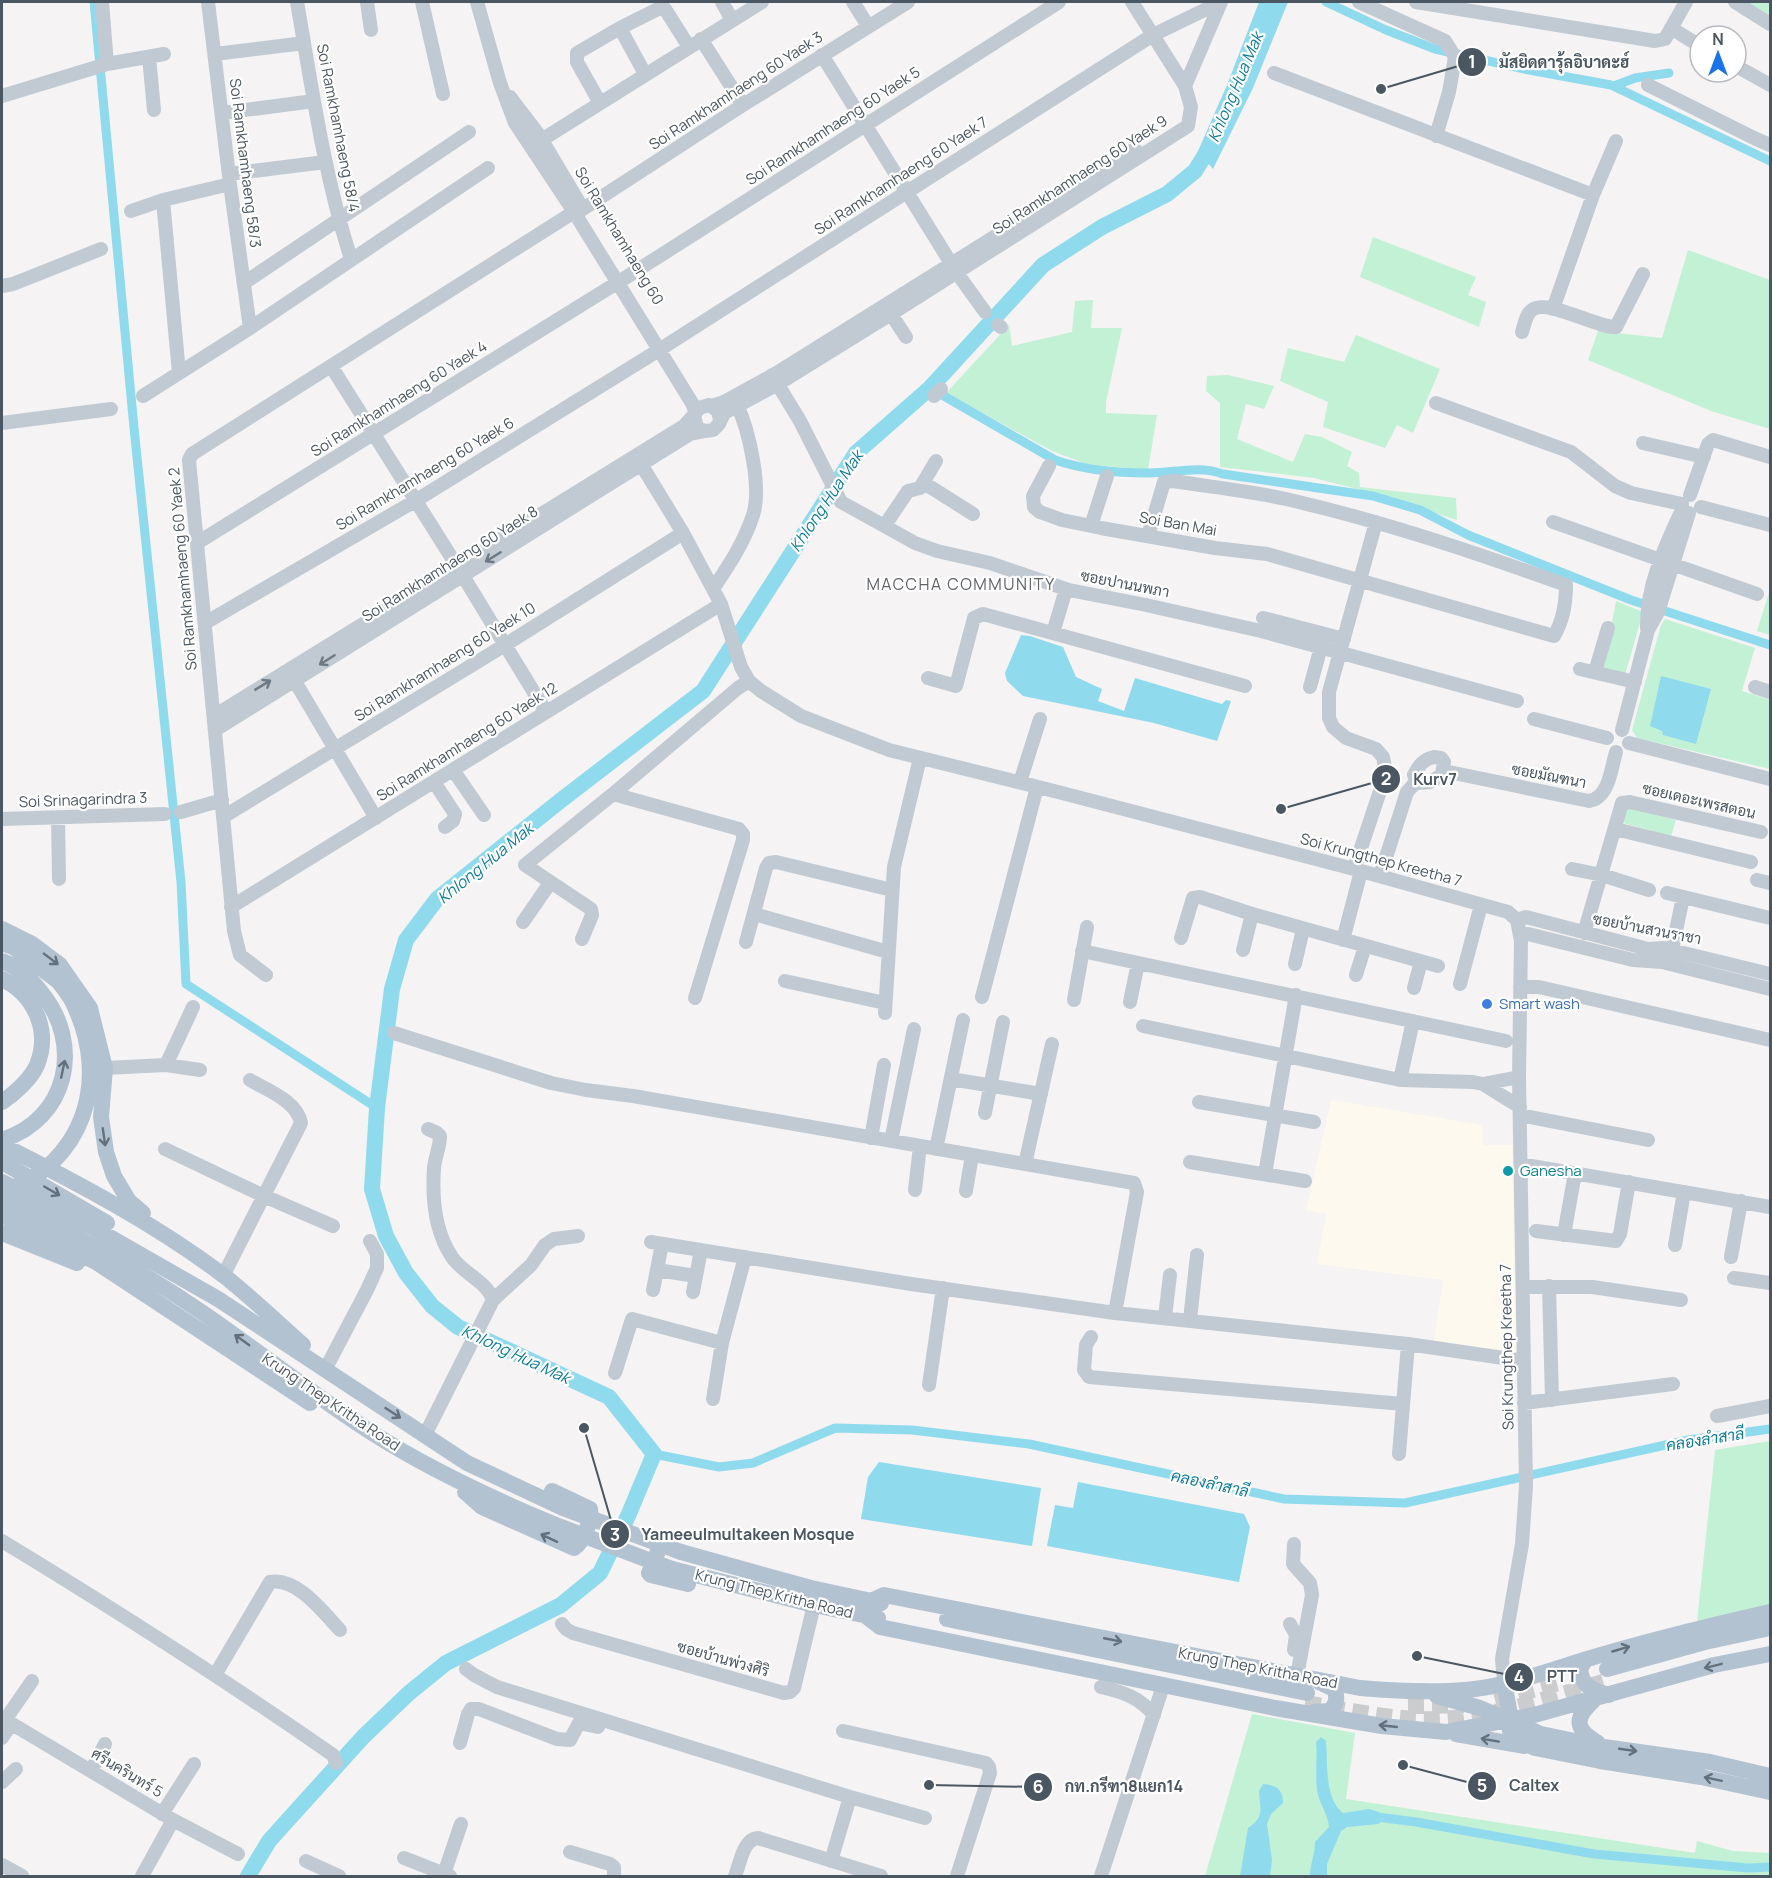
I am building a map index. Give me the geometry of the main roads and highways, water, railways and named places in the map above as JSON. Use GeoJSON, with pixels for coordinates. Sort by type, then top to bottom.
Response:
{"type":"FeatureCollection","features":[{"type":"Feature","properties":{"kind":"main road"},"geometry":{"type":"LineString","coordinates":[[2,928],[32,944],[60,965],[90,1008],[105,1068],[101,1117],[106,1152],[114,1176],[129,1201],[223,1276],[344,1381]]}},
{"type":"Feature","properties":{"kind":"main road"},"geometry":{"type":"LineString","coordinates":[[2,942],[13,947],[59,982],[74,1003],[85,1032],[90,1061],[89,1093],[81,1122],[67,1148],[45,1169],[2,1192]]}},
{"type":"Feature","properties":{"kind":"main road"},"geometry":{"type":"LineString","coordinates":[[2,961],[33,982],[52,1005],[64,1034],[66,1065],[56,1095],[37,1122],[20,1134],[2,1140]]}},
{"type":"Feature","properties":{"kind":"main road"},"geometry":{"type":"LineString","coordinates":[[2,979],[24,994],[39,1015],[42,1041],[36,1066],[20,1087],[2,1102]]}},
{"type":"Feature","properties":{"kind":"main road"},"geometry":{"type":"LineString","coordinates":[[2,1145],[124,1210],[193,1254]]}},
{"type":"Feature","properties":{"kind":"main road"},"geometry":{"type":"LineString","coordinates":[[2,1162],[163,1256],[218,1299]]}},
{"type":"Feature","properties":{"kind":"main road"},"geometry":{"type":"LineString","coordinates":[[2,1182],[88,1234]]}},
{"type":"Feature","properties":{"kind":"main road"},"geometry":{"type":"LineString","coordinates":[[2,1200],[88,1234]]}},
{"type":"Feature","properties":{"kind":"main road"},"geometry":{"type":"LineString","coordinates":[[2,1215],[96,1262],[309,1402],[375,1435]]}},
{"type":"Feature","properties":{"kind":"main road"},"geometry":{"type":"LineString","coordinates":[[2,1233],[72,1261],[148,1298]]}},
{"type":"Feature","properties":{"kind":"main road","name":"Krung Thep Kritha Road"},"geometry":{"type":"LineString","coordinates":[[88,1234],[218,1299],[467,1462],[563,1508],[812,1599]]}},
{"type":"Feature","properties":{"kind":"main road","name":"Krung Thep Kritha Road"},"geometry":{"type":"LineString","coordinates":[[88,1234],[375,1435],[461,1484],[553,1524],[672,1569],[812,1599],[869,1609],[923,1614],[1302,1689]]}},
{"type":"Feature","properties":{"kind":"main road"},"geometry":{"type":"LineString","coordinates":[[461,1484],[465,1494],[482,1507],[570,1548],[579,1545],[591,1515],[590,1509],[495,1466],[480,1461],[467,1462]]}},
{"type":"Feature","properties":{"kind":"main road"},"geometry":{"type":"LineString","coordinates":[[666,1540],[800,1575],[812,1599],[797,1610],[651,1575],[649,1570],[661,1544],[666,1540]]}},
{"type":"Feature","properties":{"kind":"main road","name":"Krung Thep Kritha Road"},"geometry":{"type":"LineString","coordinates":[[869,1609],[884,1595],[1302,1689],[1382,1726],[1446,1732],[1511,1720],[1605,1686]]}},
{"type":"Feature","properties":{"kind":"main road","name":"Krung Thep Kritha Road"},"geometry":{"type":"LineString","coordinates":[[869,1609],[880,1627],[1163,1686],[1360,1688],[1422,1691],[1467,1690],[1504,1682],[1670,1635],[1770,1612]]}},
{"type":"Feature","properties":{"kind":"main road"},"geometry":{"type":"LineString","coordinates":[[1585,1660],[1581,1669],[1585,1684],[1596,1692],[1705,1642],[1770,1628]]}},
{"type":"Feature","properties":{"kind":"main road"},"geometry":{"type":"LineString","coordinates":[[1604,1747],[1584,1734],[1579,1725],[1580,1716],[1605,1686],[1707,1652],[1770,1639]]}},
{"type":"Feature","properties":{"kind":"main road"},"geometry":{"type":"LineString","coordinates":[[1605,1686],[1770,1654]]}},
{"type":"Feature","properties":{"kind":"main road"},"geometry":{"type":"LineString","coordinates":[[1504,1682],[1511,1720],[1510,1727],[1514,1737],[1534,1748]]}},
{"type":"Feature","properties":{"kind":"main road"},"geometry":{"type":"LineString","coordinates":[[1422,1691],[1480,1708],[1541,1734],[1604,1747],[1710,1762],[1770,1776]]}},
{"type":"Feature","properties":{"kind":"main road"},"geometry":{"type":"LineString","coordinates":[[1446,1732],[1701,1777],[1770,1792]]}},
{"type":"Feature","properties":{"kind":"water"},"geometry":{"type":"Polygon","coordinates":[[[1259,2],[1288,2],[1253,88],[1213,169],[1198,151],[1227,85],[1259,2]]]}},
{"type":"Feature","properties":{"kind":"water"},"geometry":{"type":"Polygon","coordinates":[[[1021,635],[1063,647],[1076,677],[1102,689],[1098,701],[1124,711],[1135,678],[1222,704],[1226,700],[1231,701],[1217,741],[1154,723],[1023,696],[1007,681],[1005,673],[1021,635]]]}},
{"type":"Feature","properties":{"kind":"water"},"geometry":{"type":"Polygon","coordinates":[[[1661,676],[1711,689],[1696,744],[1663,735],[1662,731],[1650,726],[1661,676]]]}},
{"type":"Feature","properties":{"kind":"water"},"geometry":{"type":"Polygon","coordinates":[[[879,1462],[1041,1488],[1032,1546],[861,1519],[868,1477],[879,1462]]]}},
{"type":"Feature","properties":{"kind":"water"},"geometry":{"type":"Polygon","coordinates":[[[1078,1482],[1244,1514],[1250,1527],[1239,1582],[1047,1546],[1055,1505],[1073,1508],[1078,1482]]]}},
{"type":"Feature","properties":{"kind":"water"},"geometry":{"type":"Polygon","coordinates":[[[1321,1737],[1326,1741],[1328,1780],[1337,1807],[1343,1813],[1369,1809],[1379,1812],[1382,1819],[1379,1824],[1347,1827],[1341,1831],[1327,1864],[1327,1876],[1310,1876],[1315,1842],[1329,1827],[1317,1789],[1316,1742],[1321,1737]]]}},
{"type":"Feature","properties":{"kind":"water"},"geometry":{"type":"Polygon","coordinates":[[[1263,1784],[1272,1785],[1278,1789],[1283,1798],[1283,1803],[1271,1814],[1267,1824],[1272,1860],[1270,1876],[1240,1876],[1248,1828],[1257,1820],[1260,1812],[1259,1791],[1263,1784]]]}},
{"type":"Feature","properties":{"kind":"waterway"},"geometry":{"type":"LineString","coordinates":[[94,2],[134,428],[181,882],[186,984],[377,1108]]}},
{"type":"Feature","properties":{"kind":"waterway"},"geometry":{"type":"LineString","coordinates":[[1326,2],[1386,30],[1435,49],[1611,85],[1770,161]]}},
{"type":"Feature","properties":{"kind":"waterway"},"geometry":{"type":"LineString","coordinates":[[1614,86],[1635,78],[1669,73]]}},
{"type":"Feature","properties":{"kind":"waterway","name":"Khlong Hua Mak"},"geometry":{"type":"LineString","coordinates":[[248,1876],[269,1841],[363,1737],[409,1693],[446,1663],[561,1605],[600,1573],[628,1516],[654,1454],[609,1397],[458,1327],[432,1306],[406,1273],[386,1236],[372,1189],[377,1108],[392,989],[406,940],[437,899],[703,691],[856,453],[930,388],[1043,265],[1102,227],[1167,194],[1195,171],[1215,139]]}},
{"type":"Feature","properties":{"kind":"waterway"},"geometry":{"type":"LineString","coordinates":[[930,388],[1055,460],[1089,469],[1125,472],[1214,471],[1373,496],[1420,510],[1468,535],[1631,600],[1770,645]]}},
{"type":"Feature","properties":{"kind":"waterway","name":"คลองลำสาลี"},"geometry":{"type":"LineString","coordinates":[[654,1454],[719,1467],[753,1463],[835,1428],[912,1430],[1029,1444],[1284,1499],[1405,1503],[1688,1440],[1770,1429]]}},
{"type":"Feature","properties":{"kind":"waterway"},"geometry":{"type":"LineString","coordinates":[[1369,1816],[1416,1822],[1594,1854],[1748,1868],[1770,1867]]}},
{"type":"Feature","properties":{"kind":"tunnel"},"geometry":{"type":"LineString","coordinates":[[1305,1703],[1390,1717],[1441,1719],[1505,1710],[1610,1680]]}},
{"type":"Feature","properties":{"kind":"tunnel"},"geometry":{"type":"LineString","coordinates":[[1495,1700],[1563,1682]]}},
{"type":"Feature","properties":{"kind":"tunnel"},"geometry":{"type":"LineString","coordinates":[[1408,1706],[1464,1705]]}},
{"type":"Feature","properties":{"kind":"place","name":"มัสยิดดารุ้ลอิบาดะฮ์"},"geometry":{"type":"Point","coordinates":[1381,89]}},
{"type":"Feature","properties":{"kind":"place","name":"Kurv7"},"geometry":{"type":"Point","coordinates":[1281,809]}},
{"type":"Feature","properties":{"kind":"place","name":"Smart wash"},"geometry":{"type":"Point","coordinates":[1487,1004]}},
{"type":"Feature","properties":{"kind":"place","name":"Ganesha"},"geometry":{"type":"Point","coordinates":[1508,1171]}},
{"type":"Feature","properties":{"kind":"place","name":"Yameeulmultakeen Mosque"},"geometry":{"type":"Point","coordinates":[584,1428]}},
{"type":"Feature","properties":{"kind":"place","name":"PTT"},"geometry":{"type":"Point","coordinates":[1417,1656]}},
{"type":"Feature","properties":{"kind":"place","name":"Caltex"},"geometry":{"type":"Point","coordinates":[1403,1765]}},
{"type":"Feature","properties":{"kind":"place","name":"กท.กรีฑา8แยก14"},"geometry":{"type":"Point","coordinates":[929,1785]}},
{"type":"Feature","properties":{"kind":"district","name":"MACCHA COMMUNITY"},"geometry":{"type":"Point","coordinates":[961,584]}}]}
